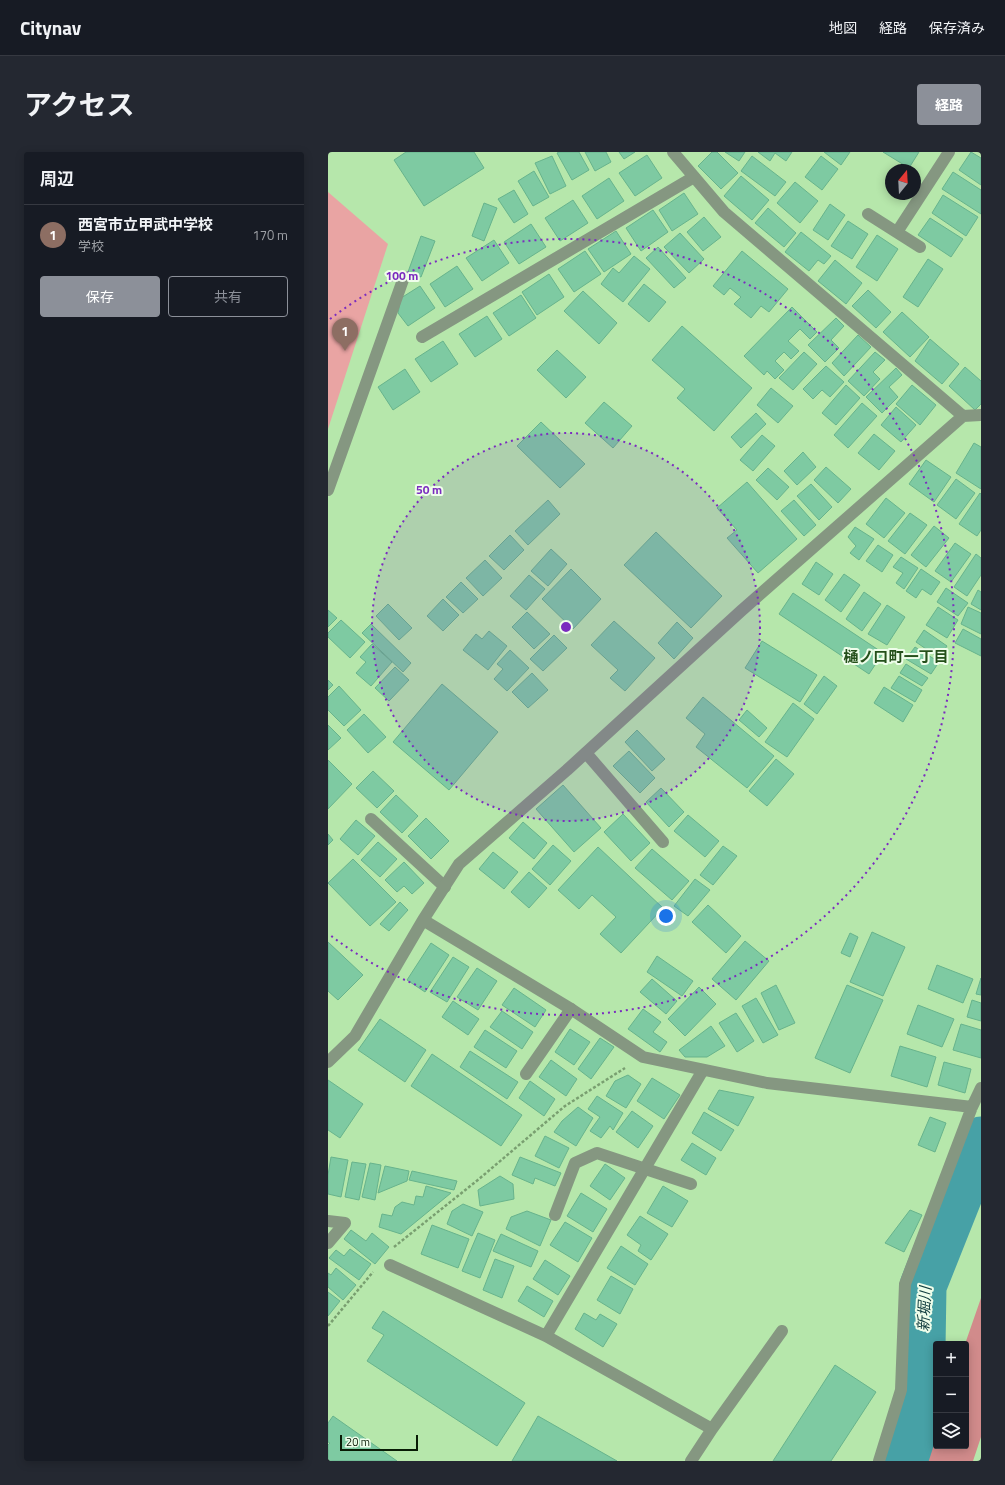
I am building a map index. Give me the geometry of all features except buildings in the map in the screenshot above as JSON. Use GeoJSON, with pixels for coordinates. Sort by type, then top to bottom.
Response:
{"type":"FeatureCollection","features":[{"type":"Feature","properties":{"kind":"street"},"geometry":{"type":"LineString","coordinates":[[673,152],[724,212],[963,416]]}},
{"type":"Feature","properties":{"kind":"street"},"geometry":{"type":"LineString","coordinates":[[897,232],[949,152]]}},
{"type":"Feature","properties":{"kind":"street"},"geometry":{"type":"LineString","coordinates":[[422,337],[694,177]]}},
{"type":"Feature","properties":{"kind":"street"},"geometry":{"type":"LineString","coordinates":[[868,214],[920,247]]}},
{"type":"Feature","properties":{"kind":"street"},"geometry":{"type":"LineString","coordinates":[[328,490],[404,277]]}},
{"type":"Feature","properties":{"kind":"street"},"geometry":{"type":"LineString","coordinates":[[328,1062],[354,1036],[423,920],[459,864],[586,753],[742,611],[963,416],[981,415]]}},
{"type":"Feature","properties":{"kind":"street"},"geometry":{"type":"LineString","coordinates":[[586,753],[663,842]]}},
{"type":"Feature","properties":{"kind":"street"},"geometry":{"type":"LineString","coordinates":[[371,818],[445,887]]}},
{"type":"Feature","properties":{"kind":"street"},"geometry":{"type":"LineString","coordinates":[[423,920],[571,1010],[642,1057],[767,1083],[972,1107]]}},
{"type":"Feature","properties":{"kind":"street"},"geometry":{"type":"LineString","coordinates":[[526,1074],[571,1010]]}},
{"type":"Feature","properties":{"kind":"street"},"geometry":{"type":"LineString","coordinates":[[546,1336],[703,1070]]}},
{"type":"Feature","properties":{"kind":"street"},"geometry":{"type":"LineString","coordinates":[[879,1461],[901,1390],[904,1284],[972,1107],[981,1088]]}},
{"type":"Feature","properties":{"kind":"street"},"geometry":{"type":"LineString","coordinates":[[555,1215],[575,1163],[597,1153],[691,1184]]}},
{"type":"Feature","properties":{"kind":"street"},"geometry":{"type":"LineString","coordinates":[[328,1221],[345,1223],[328,1243]]}},
{"type":"Feature","properties":{"kind":"street"},"geometry":{"type":"LineString","coordinates":[[390,1265],[546,1336],[712,1429]]}},
{"type":"Feature","properties":{"kind":"street"},"geometry":{"type":"LineString","coordinates":[[691,1461],[782,1331]]}},
{"type":"Feature","properties":{"kind":"path"},"geometry":{"type":"LineString","coordinates":[[391,1251],[396,1245],[479,1179],[565,1106],[642,1057]]}},
{"type":"Feature","properties":{"kind":"path"},"geometry":{"type":"LineString","coordinates":[[328,1326],[376,1268]]}},
{"type":"Feature","properties":{"kind":"shaded area"},"geometry":{"type":"Polygon","coordinates":[[[328,192],[388,244],[328,429],[328,192]]]}},
{"type":"Feature","properties":{"kind":"shaded area"},"geometry":{"type":"Polygon","coordinates":[[[981,1298],[981,1437],[973,1461],[924,1461],[933,1435],[933,1449],[969,1449],[969,1341],[966,1341],[981,1298]]]}},
{"type":"Feature","properties":{"kind":"waterway","name":"新堀川"},"geometry":{"type":"LineString","coordinates":[[904,1461],[921,1409],[923,1286],[981,1140]]}},
{"type":"Feature","properties":{"kind":"place","name":"西宮市立甲武中学校"},"geometry":{"type":"Point","coordinates":[345,351]}},
{"type":"Feature","properties":{"kind":"district","name":"樋ノ口町一丁目"},"geometry":{"type":"Point","coordinates":[896,656]}}]}
